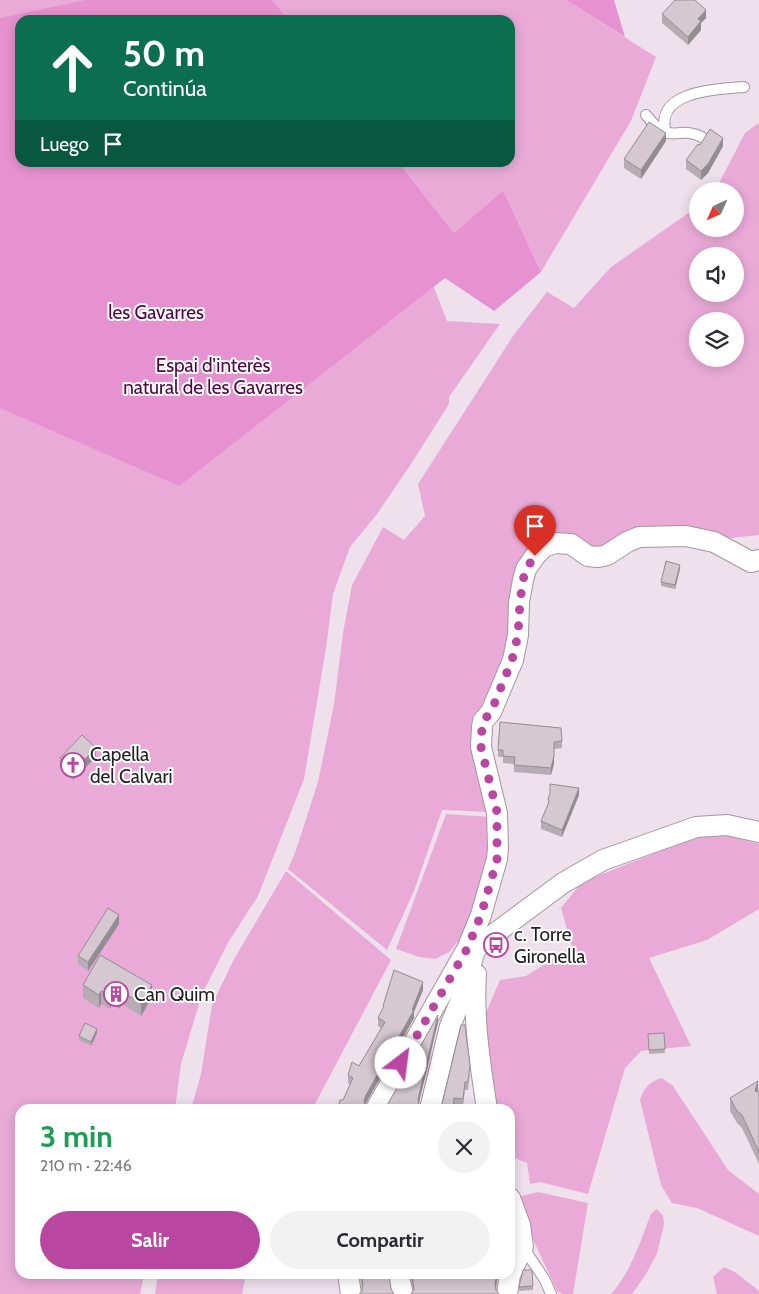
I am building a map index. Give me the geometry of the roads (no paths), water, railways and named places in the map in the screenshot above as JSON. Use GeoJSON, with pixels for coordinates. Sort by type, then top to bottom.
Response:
{"type":"FeatureCollection","features":[{"type":"Feature","properties":{"kind":"street"},"geometry":{"type":"LineString","coordinates":[[431,1104],[450,1026],[460,1002],[471,949],[497,860],[497,812],[481,747],[482,727],[483,721],[491,712],[512,660],[518,635],[520,602],[526,569],[544,547],[555,542],[571,544],[588,556],[598,557],[608,555],[627,542],[639,537],[686,536],[714,542],[751,562],[759,560]]}},
{"type":"Feature","properties":{"kind":"street"},"geometry":{"type":"LineString","coordinates":[[379,1104],[471,949],[563,883],[603,860],[696,826],[727,825],[759,832]]}},
{"type":"Feature","properties":{"kind":"street"},"geometry":{"type":"LineString","coordinates":[[471,949],[477,962],[475,1019],[480,1069],[486,1104]]}},
{"type":"Feature","properties":{"kind":"street"},"geometry":{"type":"LineString","coordinates":[[515,1212],[520,1225],[523,1247],[515,1264]]}},
{"type":"Feature","properties":{"kind":"street"},"geometry":{"type":"LineString","coordinates":[[349,1279],[351,1294]]}},
{"type":"Feature","properties":{"kind":"street"},"geometry":{"type":"LineString","coordinates":[[399,1279],[403,1294]]}},
{"type":"Feature","properties":{"kind":"street"},"geometry":{"type":"LineString","coordinates":[[507,1294],[509,1279]]}},
{"type":"Feature","properties":{"kind":"lane"},"geometry":{"type":"LineString","coordinates":[[666,133],[663,124],[664,116],[668,109],[679,100],[703,91],[744,87]]}},
{"type":"Feature","properties":{"kind":"lane"},"geometry":{"type":"LineString","coordinates":[[646,115],[653,124],[666,133],[690,133],[702,137]]}},
{"type":"Feature","properties":{"kind":"lane"},"geometry":{"type":"LineString","coordinates":[[523,1247],[545,1280],[551,1294]]}},
{"type":"Feature","properties":{"kind":"place","name":"Capella del Calvari"},"geometry":{"type":"Point","coordinates":[73,765]}},
{"type":"Feature","properties":{"kind":"place","name":"c. Torre Gironella"},"geometry":{"type":"Point","coordinates":[496,945]}},
{"type":"Feature","properties":{"kind":"place","name":"Can Quim"},"geometry":{"type":"Point","coordinates":[116,994]}},
{"type":"Feature","properties":{"kind":"park label","name":"les Gavarres"},"geometry":{"type":"Point","coordinates":[156,312]}},
{"type":"Feature","properties":{"kind":"park label","name":"Espai d'interès natural de les Gavarres"},"geometry":{"type":"Point","coordinates":[213,376]}}]}
